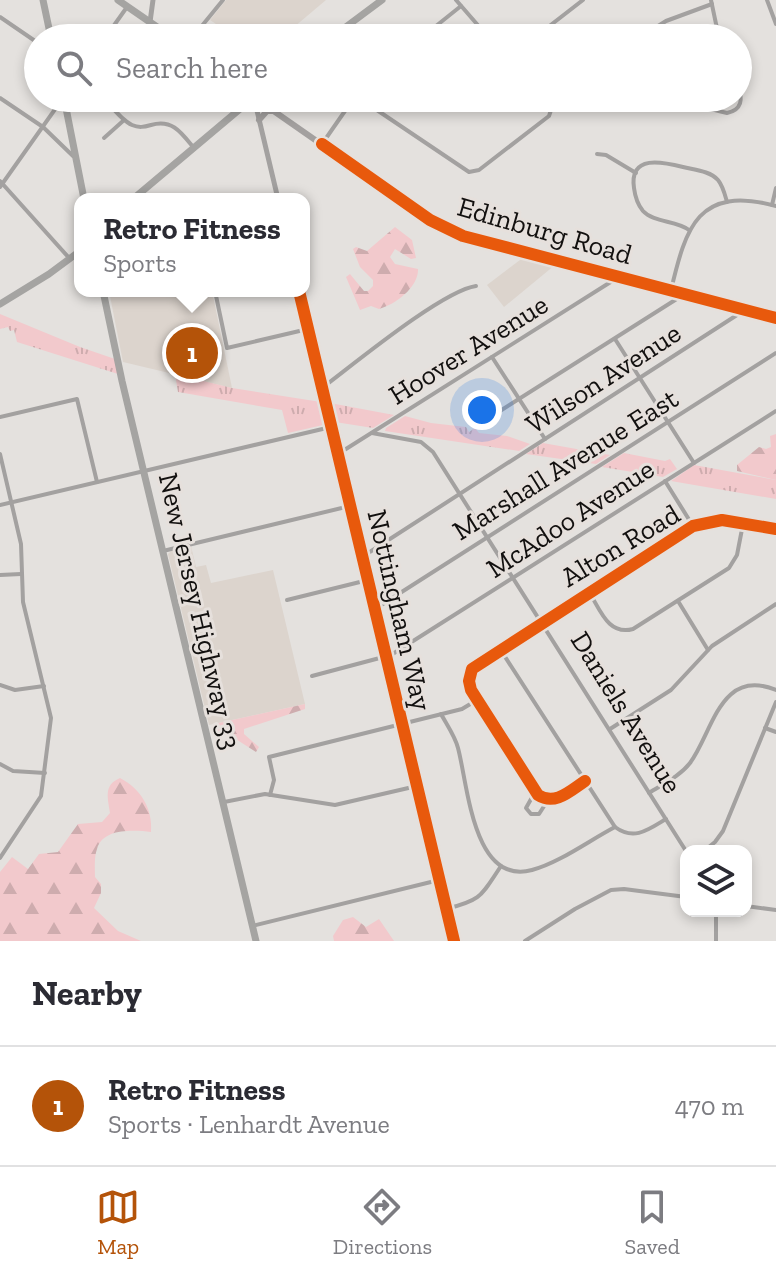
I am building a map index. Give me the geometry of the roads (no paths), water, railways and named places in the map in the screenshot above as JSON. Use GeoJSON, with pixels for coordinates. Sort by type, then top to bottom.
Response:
{"type":"FeatureCollection","features":[{"type":"Feature","properties":{"kind":"main road"},"geometry":{"type":"LineString","coordinates":[[43,0],[48,24]]}},
{"type":"Feature","properties":{"kind":"main road"},"geometry":{"type":"LineString","coordinates":[[118,0],[153,24]]}},
{"type":"Feature","properties":{"kind":"main road"},"geometry":{"type":"LineString","coordinates":[[350,24],[382,0]]}},
{"type":"Feature","properties":{"kind":"main road"},"geometry":{"type":"LineString","coordinates":[[67,112],[83,193]]}},
{"type":"Feature","properties":{"kind":"main road"},"geometry":{"type":"LineString","coordinates":[[140,193],[237,112]]}},
{"type":"Feature","properties":{"kind":"main road"},"geometry":{"type":"LineString","coordinates":[[259,120],[266,112]]}},
{"type":"Feature","properties":{"kind":"main road","name":"Edinburg Road"},"geometry":{"type":"LineString","coordinates":[[275,112],[451,232],[776,318]]}},
{"type":"Feature","properties":{"kind":"main road"},"geometry":{"type":"LineString","coordinates":[[0,304],[74,256]]}},
{"type":"Feature","properties":{"kind":"main road","name":"New Jersey Highway 33"},"geometry":{"type":"LineString","coordinates":[[104,297],[256,941]]}},
{"type":"Feature","properties":{"kind":"street"},"geometry":{"type":"LineString","coordinates":[[150,22],[153,0]]}},
{"type":"Feature","properties":{"kind":"street"},"geometry":{"type":"LineString","coordinates":[[203,24],[223,0]]}},
{"type":"Feature","properties":{"kind":"street"},"geometry":{"type":"LineString","coordinates":[[456,0],[477,24]]}},
{"type":"Feature","properties":{"kind":"street"},"geometry":{"type":"LineString","coordinates":[[552,24],[583,0]]}},
{"type":"Feature","properties":{"kind":"street"},"geometry":{"type":"LineString","coordinates":[[767,0],[776,24]]}},
{"type":"Feature","properties":{"kind":"street"},"geometry":{"type":"LineString","coordinates":[[662,24],[711,2],[716,24]]}},
{"type":"Feature","properties":{"kind":"street"},"geometry":{"type":"LineString","coordinates":[[438,24],[461,6]]}},
{"type":"Feature","properties":{"kind":"street"},"geometry":{"type":"LineString","coordinates":[[115,24],[128,7]]}},
{"type":"Feature","properties":{"kind":"street"},"geometry":{"type":"LineString","coordinates":[[0,17],[24,33]]}},
{"type":"Feature","properties":{"kind":"street"},"geometry":{"type":"LineString","coordinates":[[0,98],[43,127],[76,157]]}},
{"type":"Feature","properties":{"kind":"street"},"geometry":{"type":"LineString","coordinates":[[54,112],[1,184],[70,259]]}},
{"type":"Feature","properties":{"kind":"street"},"geometry":{"type":"LineString","coordinates":[[117,112],[124,120],[139,127],[171,124],[193,147]]}},
{"type":"Feature","properties":{"kind":"street"},"geometry":{"type":"LineString","coordinates":[[257,112],[277,193]]}},
{"type":"Feature","properties":{"kind":"street"},"geometry":{"type":"LineString","coordinates":[[322,144],[346,112]]}},
{"type":"Feature","properties":{"kind":"street"},"geometry":{"type":"LineString","coordinates":[[377,112],[469,172],[479,170],[551,112]]}},
{"type":"Feature","properties":{"kind":"street"},"geometry":{"type":"LineString","coordinates":[[104,138],[124,120]]}},
{"type":"Feature","properties":{"kind":"street"},"geometry":{"type":"LineString","coordinates":[[597,154],[606,155],[636,173]]}},
{"type":"Feature","properties":{"kind":"street"},"geometry":{"type":"LineString","coordinates":[[689,230],[681,224],[643,211],[633,183],[636,173],[645,164],[655,161],[707,172],[719,181],[727,202]]}},
{"type":"Feature","properties":{"kind":"street"},"geometry":{"type":"LineString","coordinates":[[671,290],[682,245],[689,230],[704,213],[727,202],[751,200],[774,205],[776,188]]}},
{"type":"Feature","properties":{"kind":"street","name":"Hoover Avenue"},"geometry":{"type":"LineString","coordinates":[[338,454],[618,277]]}},
{"type":"Feature","properties":{"kind":"street"},"geometry":{"type":"LineString","coordinates":[[322,388],[415,319],[465,289],[476,286]]}},
{"type":"Feature","properties":{"kind":"street"},"geometry":{"type":"LineString","coordinates":[[478,425],[685,294]]}},
{"type":"Feature","properties":{"kind":"street"},"geometry":{"type":"LineString","coordinates":[[216,297],[227,348],[308,329]]}},
{"type":"Feature","properties":{"kind":"street","name":"Nottingham Way"},"geometry":{"type":"LineString","coordinates":[[300,297],[454,941]]}},
{"type":"Feature","properties":{"kind":"street","name":"Wilson Avenue"},"geometry":{"type":"LineString","coordinates":[[362,557],[641,379],[737,315],[741,308]]}},
{"type":"Feature","properties":{"kind":"street"},"geometry":{"type":"LineString","coordinates":[[615,339],[694,463]]}},
{"type":"Feature","properties":{"kind":"street","name":"Marshall Avenue East"},"geometry":{"type":"LineString","coordinates":[[375,609],[776,353]]}},
{"type":"Feature","properties":{"kind":"street"},"geometry":{"type":"LineString","coordinates":[[492,357],[545,439]]}},
{"type":"Feature","properties":{"kind":"street"},"geometry":{"type":"LineString","coordinates":[[0,417],[77,399],[97,482]]}},
{"type":"Feature","properties":{"kind":"street","name":"McAdoo Avenue"},"geometry":{"type":"LineString","coordinates":[[312,676],[386,657],[776,411]]}},
{"type":"Feature","properties":{"kind":"street"},"geometry":{"type":"LineString","coordinates":[[0,505],[331,427]]}},
{"type":"Feature","properties":{"kind":"street","name":"Daniels Avenue"},"geometry":{"type":"LineString","coordinates":[[372,433],[425,444],[433,452],[682,845]]}},
{"type":"Feature","properties":{"kind":"street"},"geometry":{"type":"LineString","coordinates":[[0,454],[21,544],[23,602],[51,718],[38,803],[0,858]]}},
{"type":"Feature","properties":{"kind":"street"},"geometry":{"type":"LineString","coordinates":[[665,481],[693,526]]}},
{"type":"Feature","properties":{"kind":"street"},"geometry":{"type":"LineString","coordinates":[[163,551],[350,506]]}},
{"type":"Feature","properties":{"kind":"street","name":"Alton Road"},"geometry":{"type":"LineString","coordinates":[[477,700],[470,686],[472,669],[693,526],[722,520],[776,529]]}},
{"type":"Feature","properties":{"kind":"street"},"geometry":{"type":"LineString","coordinates":[[589,592],[611,626],[624,632],[633,629],[732,564],[737,555],[743,524]]}},
{"type":"Feature","properties":{"kind":"street"},"geometry":{"type":"LineString","coordinates":[[0,575],[21,574]]}},
{"type":"Feature","properties":{"kind":"street"},"geometry":{"type":"LineString","coordinates":[[287,600],[368,580]]}},
{"type":"Feature","properties":{"kind":"street"},"geometry":{"type":"LineString","coordinates":[[678,601],[708,650]]}},
{"type":"Feature","properties":{"kind":"street"},"geometry":{"type":"LineString","coordinates":[[610,729],[671,690],[708,650],[776,604]]}},
{"type":"Feature","properties":{"kind":"street"},"geometry":{"type":"LineString","coordinates":[[500,649],[615,827],[634,834],[666,819]]}},
{"type":"Feature","properties":{"kind":"street"},"geometry":{"type":"LineString","coordinates":[[649,793],[690,764],[712,717],[732,695],[751,684],[762,684],[776,690]]}},
{"type":"Feature","properties":{"kind":"street"},"geometry":{"type":"LineString","coordinates":[[0,685],[21,690],[44,686]]}},
{"type":"Feature","properties":{"kind":"street"},"geometry":{"type":"LineString","coordinates":[[270,795],[274,780],[269,757],[462,709],[477,700],[535,792],[548,800]]}},
{"type":"Feature","properties":{"kind":"street"},"geometry":{"type":"LineString","coordinates":[[711,845],[723,831],[776,702]]}},
{"type":"Feature","properties":{"kind":"street"},"geometry":{"type":"LineString","coordinates":[[441,714],[458,748],[481,842],[490,858],[501,866],[519,871],[532,870],[615,827]]}},
{"type":"Feature","properties":{"kind":"street"},"geometry":{"type":"LineString","coordinates":[[765,728],[776,732]]}},
{"type":"Feature","properties":{"kind":"street"},"geometry":{"type":"LineString","coordinates":[[0,764],[13,771],[45,773]]}},
{"type":"Feature","properties":{"kind":"street"},"geometry":{"type":"LineString","coordinates":[[535,792],[526,808],[531,814],[539,814],[548,800],[561,797],[585,781]]}},
{"type":"Feature","properties":{"kind":"street"},"geometry":{"type":"LineString","coordinates":[[223,802],[257,794],[335,805],[417,786]]}},
{"type":"Feature","properties":{"kind":"street"},"geometry":{"type":"LineString","coordinates":[[446,909],[479,898],[501,866]]}},
{"type":"Feature","properties":{"kind":"street"},"geometry":{"type":"LineString","coordinates":[[252,926],[439,880]]}},
{"type":"Feature","properties":{"kind":"street"},"geometry":{"type":"LineString","coordinates":[[525,941],[586,902],[611,890],[680,896]]}},
{"type":"Feature","properties":{"kind":"street"},"geometry":{"type":"LineString","coordinates":[[752,907],[776,910]]}},
{"type":"Feature","properties":{"kind":"street"},"geometry":{"type":"LineString","coordinates":[[716,917],[716,941]]}},
{"type":"Feature","properties":{"kind":"place","name":"Retro Fitness"},"geometry":{"type":"Point","coordinates":[192,353]}}]}
